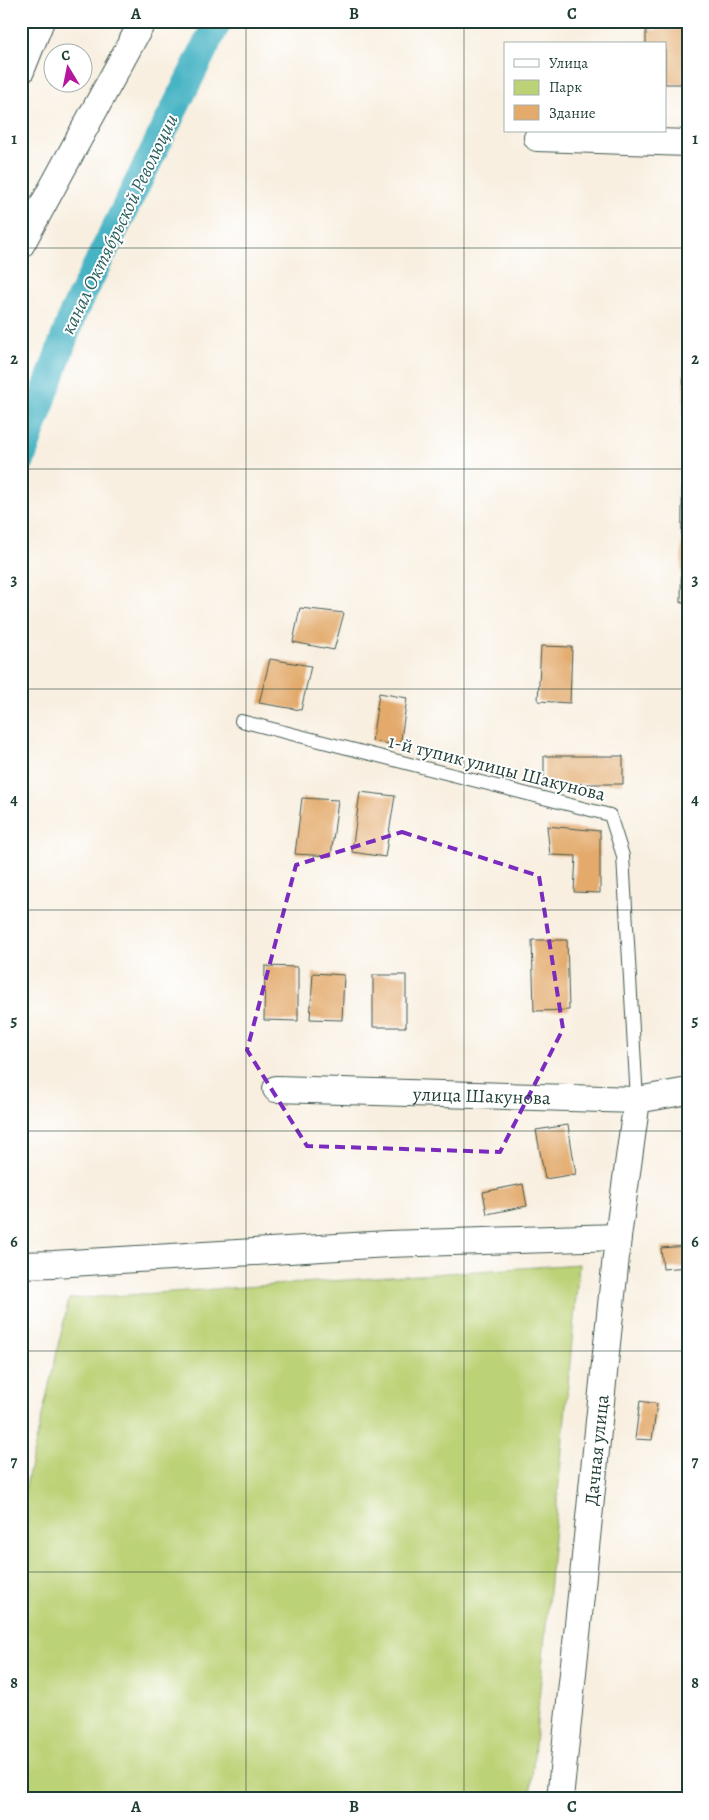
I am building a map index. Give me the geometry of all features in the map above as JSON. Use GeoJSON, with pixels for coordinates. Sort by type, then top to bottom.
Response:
{"type":"FeatureCollection","features":[{"type":"Feature","properties":{"kind":"street"},"geometry":{"type":"LineString","coordinates":[[21,71],[40,21]]}},
{"type":"Feature","properties":{"kind":"street"},"geometry":{"type":"LineString","coordinates":[[21,245],[143,21]]}},
{"type":"Feature","properties":{"kind":"street"},"geometry":{"type":"LineString","coordinates":[[537,138],[688,143]]}},
{"type":"Feature","properties":{"kind":"street","name":"улица Шакунова"},"geometry":{"type":"LineString","coordinates":[[276,1089],[637,1100],[688,1091]]}},
{"type":"Feature","properties":{"kind":"street","name":"Дачная улица"},"geometry":{"type":"LineString","coordinates":[[560,1799],[618,1237],[637,1100]]}},
{"type":"Feature","properties":{"kind":"street"},"geometry":{"type":"LineString","coordinates":[[21,1265],[388,1244],[618,1237]]}},
{"type":"Feature","properties":{"kind":"lane","name":"1-й тупик улицы Шакунова"},"geometry":{"type":"LineString","coordinates":[[241,721],[610,815],[623,856],[637,1100]]}},
{"type":"Feature","properties":{"kind":"highlighted area"},"geometry":{"type":"Polygon","coordinates":[[[402,832],[539,876],[563,1029],[500,1152],[307,1146],[247,1050],[296,865],[402,832]]]}},
{"type":"Feature","properties":{"kind":"green space"},"geometry":{"type":"Polygon","coordinates":[[[579,1264],[530,1799],[21,1799],[21,1507],[69,1299],[579,1264]]]}},
{"type":"Feature","properties":{"kind":"building"},"geometry":{"type":"Polygon","coordinates":[[[684,29],[684,84],[666,84],[666,42],[646,42],[646,30],[684,29]]]}},
{"type":"Feature","properties":{"kind":"building"},"geometry":{"type":"Polygon","coordinates":[[[684,331],[688,331],[688,603],[681,603],[684,331]]]}},
{"type":"Feature","properties":{"kind":"building"},"geometry":{"type":"Polygon","coordinates":[[[300,608],[344,613],[334,650],[293,642],[300,608]]]}},
{"type":"Feature","properties":{"kind":"building"},"geometry":{"type":"Polygon","coordinates":[[[541,646],[572,647],[570,703],[538,701],[541,646]]]}},
{"type":"Feature","properties":{"kind":"building"},"geometry":{"type":"Polygon","coordinates":[[[270,659],[311,666],[301,710],[259,703],[270,659]]]}},
{"type":"Feature","properties":{"kind":"building"},"geometry":{"type":"Polygon","coordinates":[[[379,693],[407,698],[400,746],[372,741],[379,693]]]}},
{"type":"Feature","properties":{"kind":"building"},"geometry":{"type":"Polygon","coordinates":[[[544,756],[623,756],[623,784],[544,784],[544,756]]]}},
{"type":"Feature","properties":{"kind":"building"},"geometry":{"type":"Polygon","coordinates":[[[360,792],[395,796],[385,857],[352,852],[360,792]]]}},
{"type":"Feature","properties":{"kind":"building"},"geometry":{"type":"Polygon","coordinates":[[[302,798],[338,800],[331,856],[295,854],[302,798]]]}},
{"type":"Feature","properties":{"kind":"building"},"geometry":{"type":"Polygon","coordinates":[[[547,826],[600,831],[600,893],[574,892],[576,856],[550,855],[547,826]]]}},
{"type":"Feature","properties":{"kind":"building"},"geometry":{"type":"Polygon","coordinates":[[[532,940],[567,940],[569,1010],[534,1011],[532,940]]]}},
{"type":"Feature","properties":{"kind":"building"},"geometry":{"type":"Polygon","coordinates":[[[265,966],[298,967],[298,1021],[264,1020],[265,966]]]}},
{"type":"Feature","properties":{"kind":"building"},"geometry":{"type":"Polygon","coordinates":[[[313,973],[344,975],[342,1020],[310,1019],[313,973]]]}},
{"type":"Feature","properties":{"kind":"building"},"geometry":{"type":"Polygon","coordinates":[[[373,975],[406,975],[406,1027],[373,1027],[373,975]]]}},
{"type":"Feature","properties":{"kind":"building"},"geometry":{"type":"Polygon","coordinates":[[[568,1125],[576,1174],[545,1179],[536,1130],[568,1125]]]}},
{"type":"Feature","properties":{"kind":"building"},"geometry":{"type":"Polygon","coordinates":[[[523,1184],[527,1206],[487,1214],[483,1192],[523,1184]]]}},
{"type":"Feature","properties":{"kind":"building"},"geometry":{"type":"Polygon","coordinates":[[[688,1246],[688,1267],[663,1269],[661,1248],[688,1246]]]}},
{"type":"Feature","properties":{"kind":"building"},"geometry":{"type":"Polygon","coordinates":[[[640,1401],[657,1404],[652,1440],[635,1439],[640,1401]]]}},
{"type":"Feature","properties":{"kind":"waterway","name":"канал Октябрьской Революции"},"geometry":{"type":"LineString","coordinates":[[21,460],[73,313],[218,21]]}}]}
